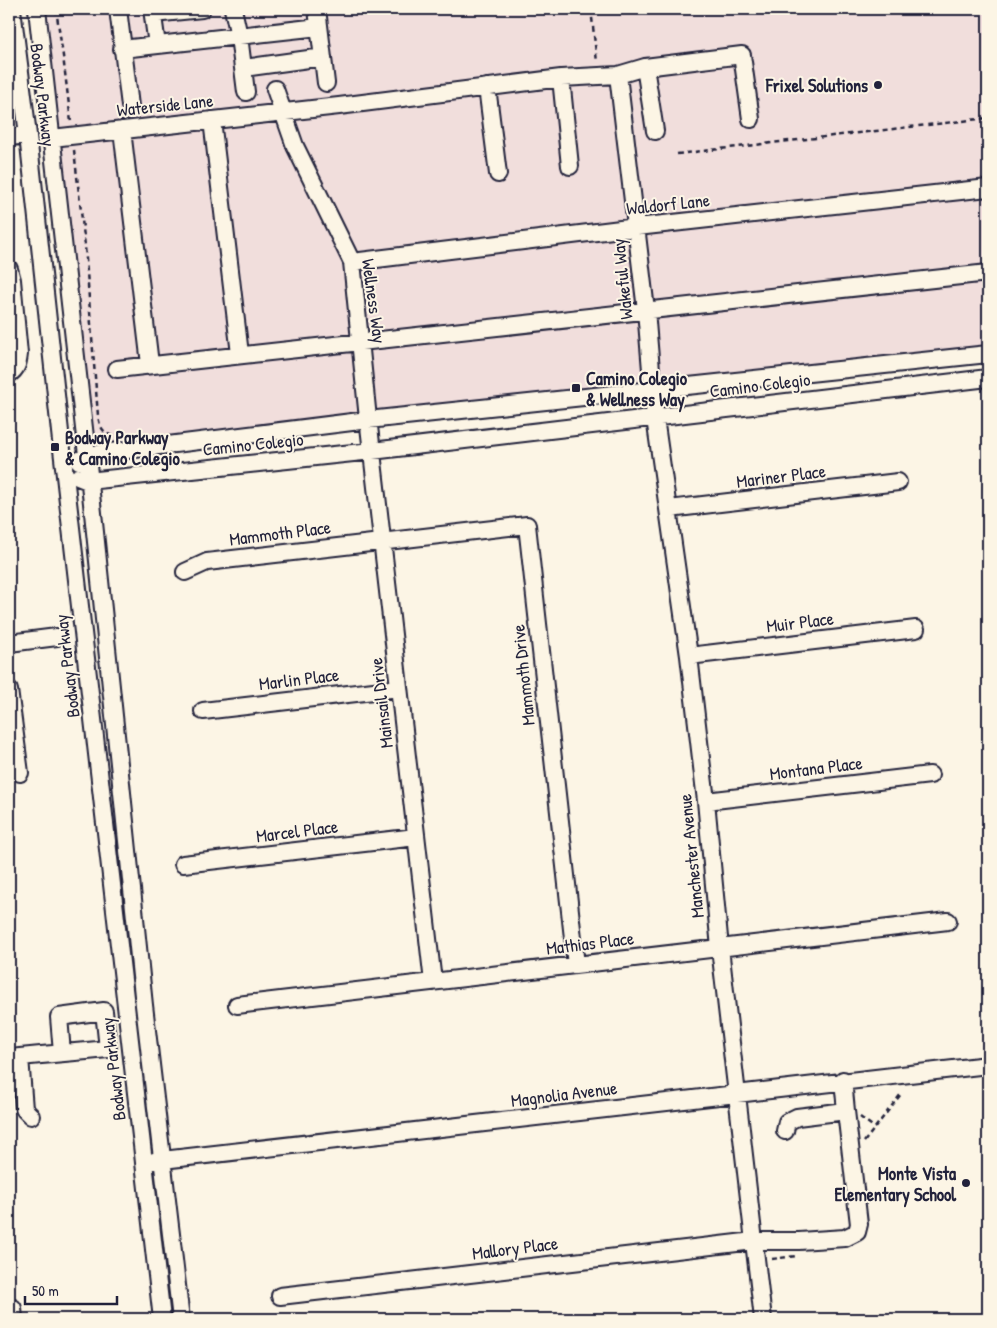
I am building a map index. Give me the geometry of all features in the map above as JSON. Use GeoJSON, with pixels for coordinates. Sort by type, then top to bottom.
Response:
{"type":"FeatureCollection","features":[{"type":"Feature","properties":{"kind":"street","name":"Bodway Parkway"},"geometry":{"type":"LineString","coordinates":[[12,9],[28,135],[162,1319]]}},
{"type":"Feature","properties":{"kind":"street","name":"Bodway Parkway"},"geometry":{"type":"LineString","coordinates":[[37,9],[87,455],[88,481],[144,1005],[164,1160],[181,1319]]}},
{"type":"Feature","properties":{"kind":"street"},"geometry":{"type":"LineString","coordinates":[[118,9],[130,106]]}},
{"type":"Feature","properties":{"kind":"street"},"geometry":{"type":"LineString","coordinates":[[157,45],[153,11],[202,9]]}},
{"type":"Feature","properties":{"kind":"street"},"geometry":{"type":"LineString","coordinates":[[233,9],[239,36],[246,92]]}},
{"type":"Feature","properties":{"kind":"street"},"geometry":{"type":"LineString","coordinates":[[317,9],[326,83]]}},
{"type":"Feature","properties":{"kind":"street"},"geometry":{"type":"LineString","coordinates":[[122,49],[319,27]]}},
{"type":"Feature","properties":{"kind":"street","name":"Waterside Lane"},"geometry":{"type":"LineString","coordinates":[[52,138],[561,78],[618,75],[645,67],[742,55],[751,119]]}},
{"type":"Feature","properties":{"kind":"street"},"geometry":{"type":"LineString","coordinates":[[244,68],[323,57]]}},
{"type":"Feature","properties":{"kind":"street"},"geometry":{"type":"LineString","coordinates":[[645,67],[655,131]]}},
{"type":"Feature","properties":{"kind":"street","name":"Wakeful Way"},"geometry":{"type":"LineString","coordinates":[[618,75],[637,227],[653,389]]}},
{"type":"Feature","properties":{"kind":"street"},"geometry":{"type":"LineString","coordinates":[[561,78],[570,166]]}},
{"type":"Feature","properties":{"kind":"street"},"geometry":{"type":"LineString","coordinates":[[487,87],[498,174]]}},
{"type":"Feature","properties":{"kind":"street","name":"Wellness Way"},"geometry":{"type":"LineString","coordinates":[[275,89],[295,146],[352,262],[368,420]]}},
{"type":"Feature","properties":{"kind":"street"},"geometry":{"type":"LineString","coordinates":[[212,120],[240,354]]}},
{"type":"Feature","properties":{"kind":"street"},"geometry":{"type":"LineString","coordinates":[[122,130],[150,364]]}},
{"type":"Feature","properties":{"kind":"street"},"geometry":{"type":"LineString","coordinates":[[9,137],[28,135]]}},
{"type":"Feature","properties":{"kind":"street","name":"Waldorf Lane"},"geometry":{"type":"LineString","coordinates":[[352,262],[637,227],[988,188]]}},
{"type":"Feature","properties":{"kind":"street"},"geometry":{"type":"LineString","coordinates":[[9,269],[12,280],[19,354],[18,362],[12,372]]}},
{"type":"Feature","properties":{"kind":"street"},"geometry":{"type":"LineString","coordinates":[[117,369],[988,272]]}},
{"type":"Feature","properties":{"kind":"street","name":"Camino Colegio"},"geometry":{"type":"LineString","coordinates":[[65,471],[87,455],[368,420],[988,354]]}},
{"type":"Feature","properties":{"kind":"street","name":"Camino Colegio"},"geometry":{"type":"LineString","coordinates":[[65,471],[88,481],[372,451],[988,378]]}},
{"type":"Feature","properties":{"kind":"street","name":"Manchester Avenue"},"geometry":{"type":"LineString","coordinates":[[653,389],[655,418],[689,656],[706,801],[720,948],[763,1319]]}},
{"type":"Feature","properties":{"kind":"street","name":"Mainsail Drive"},"geometry":{"type":"LineString","coordinates":[[368,420],[433,982]]}},
{"type":"Feature","properties":{"kind":"street","name":"Mariner Place"},"geometry":{"type":"LineString","coordinates":[[669,509],[898,482]]}},
{"type":"Feature","properties":{"kind":"street","name":"Mammoth Drive"},"geometry":{"type":"LineString","coordinates":[[382,542],[527,525],[576,965]]}},
{"type":"Feature","properties":{"kind":"street","name":"Mammoth Place"},"geometry":{"type":"LineString","coordinates":[[185,572],[207,562],[382,542]]}},
{"type":"Feature","properties":{"kind":"street","name":"Muir Place"},"geometry":{"type":"LineString","coordinates":[[689,656],[916,629]]}},
{"type":"Feature","properties":{"kind":"street"},"geometry":{"type":"LineString","coordinates":[[9,643],[57,637]]}},
{"type":"Feature","properties":{"kind":"street","name":"Marlin Place"},"geometry":{"type":"LineString","coordinates":[[203,711],[399,688]]}},
{"type":"Feature","properties":{"kind":"street"},"geometry":{"type":"LineString","coordinates":[[9,690],[20,774]]}},
{"type":"Feature","properties":{"kind":"street","name":"Montana Place"},"geometry":{"type":"LineString","coordinates":[[706,801],[930,775]]}},
{"type":"Feature","properties":{"kind":"street","name":"Marcel Place"},"geometry":{"type":"LineString","coordinates":[[183,864],[416,837]]}},
{"type":"Feature","properties":{"kind":"street","name":"Mathias Place"},"geometry":{"type":"LineString","coordinates":[[237,1005],[948,921]]}},
{"type":"Feature","properties":{"kind":"street"},"geometry":{"type":"LineString","coordinates":[[30,1116],[24,1109],[14,1057],[68,1053]]}},
{"type":"Feature","properties":{"kind":"street","name":"Magnolia Avenue"},"geometry":{"type":"LineString","coordinates":[[144,1162],[988,1064]]}},
{"type":"Feature","properties":{"kind":"street"},"geometry":{"type":"LineString","coordinates":[[785,1131],[787,1122],[797,1117],[846,1111],[843,1080]]}},
{"type":"Feature","properties":{"kind":"street","name":"Mallory Place"},"geometry":{"type":"LineString","coordinates":[[280,1296],[754,1240],[799,1241],[844,1238],[857,1232],[859,1224],[846,1111]]}},
{"type":"Feature","properties":{"kind":"path"},"geometry":{"type":"LineString","coordinates":[[591,9],[599,76]]}},
{"type":"Feature","properties":{"kind":"path"},"geometry":{"type":"LineString","coordinates":[[677,154],[988,118]]}},
{"type":"Feature","properties":{"kind":"path"},"geometry":{"type":"LineString","coordinates":[[101,438],[105,433]]}},
{"type":"Feature","properties":{"kind":"shaded area"},"geometry":{"type":"Polygon","coordinates":[[[37,9],[988,9],[988,354],[87,455],[37,9]]]}},
{"type":"Feature","properties":{"kind":"place","name":"Frixel Solutions"},"geometry":{"type":"Point","coordinates":[878,85]}},
{"type":"Feature","properties":{"kind":"place","name":"Camino Colegio & Wellness Way"},"geometry":{"type":"Point","coordinates":[576,388]}},
{"type":"Feature","properties":{"kind":"place","name":"Bodway Parkway & Camino Colegio"},"geometry":{"type":"Point","coordinates":[55,447]}},
{"type":"Feature","properties":{"kind":"place","name":"Monte Vista Elementary School"},"geometry":{"type":"Point","coordinates":[966,1183]}}]}
